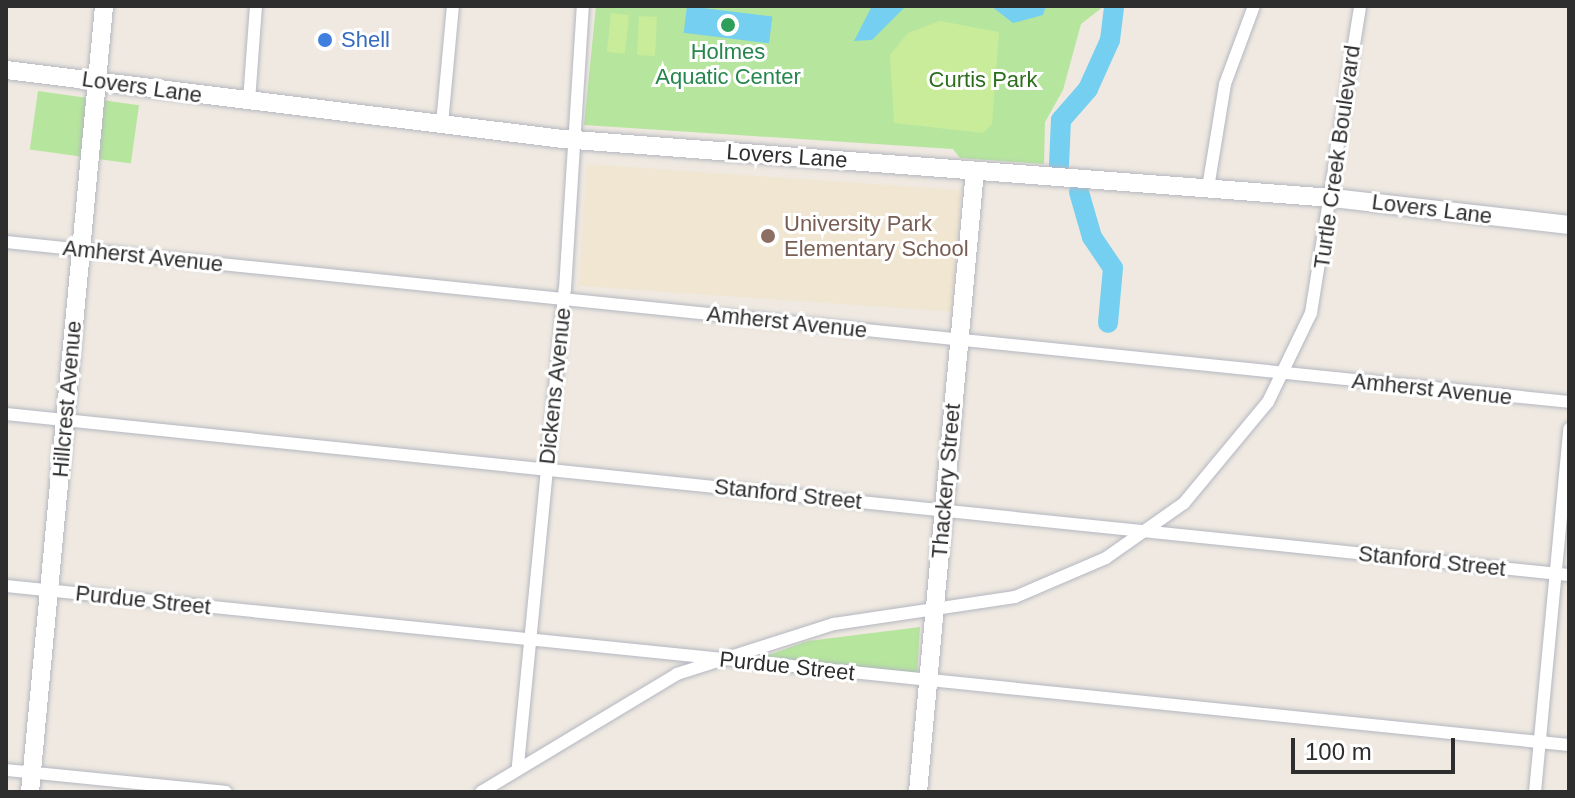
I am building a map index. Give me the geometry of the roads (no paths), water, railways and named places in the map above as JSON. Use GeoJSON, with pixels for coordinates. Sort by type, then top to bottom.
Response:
{"type":"FeatureCollection","features":[{"type":"Feature","properties":{"kind":"main road","name":"Hillcrest Avenue"},"geometry":{"type":"LineString","coordinates":[[31,783],[104,6]]}},
{"type":"Feature","properties":{"kind":"main road","name":"Lovers Lane"},"geometry":{"type":"LineString","coordinates":[[6,70],[574,140],[1333,198],[1569,225]]}},
{"type":"Feature","properties":{"kind":"main road","name":"Thackery Street"},"geometry":{"type":"LineString","coordinates":[[918,792],[975,171]]}},
{"type":"Feature","properties":{"kind":"street"},"geometry":{"type":"LineString","coordinates":[[249,101],[256,6]]}},
{"type":"Feature","properties":{"kind":"street"},"geometry":{"type":"LineString","coordinates":[[442,124],[453,6]]}},
{"type":"Feature","properties":{"kind":"street","name":"Dickens Avenue"},"geometry":{"type":"LineString","coordinates":[[518,765],[563,299],[583,6]]}},
{"type":"Feature","properties":{"kind":"street"},"geometry":{"type":"LineString","coordinates":[[1208,188],[1225,84],[1254,6]]}},
{"type":"Feature","properties":{"kind":"street","name":"Turtle Creek Boulevard"},"geometry":{"type":"LineString","coordinates":[[481,792],[518,765],[624,701],[717,658],[834,624],[934,611],[1041,587],[1149,532],[1232,454],[1284,374],[1318,291],[1360,6]]}},
{"type":"Feature","properties":{"kind":"street","name":"Amherst Avenue"},"geometry":{"type":"LineString","coordinates":[[6,242],[1569,402]]}},
{"type":"Feature","properties":{"kind":"street","name":"Stanford Street"},"geometry":{"type":"LineString","coordinates":[[6,414],[1562,574]]}},
{"type":"Feature","properties":{"kind":"street"},"geometry":{"type":"LineString","coordinates":[[1535,792],[1562,574],[1569,429]]}},
{"type":"Feature","properties":{"kind":"street","name":"Purdue Street"},"geometry":{"type":"LineString","coordinates":[[6,586],[1569,745]]}},
{"type":"Feature","properties":{"kind":"street"},"geometry":{"type":"LineString","coordinates":[[6,770],[31,783],[226,792]]}},
{"type":"Feature","properties":{"kind":"water","name":"Holmes Aquatic Center"},"geometry":{"type":"Polygon","coordinates":[[[687,6],[772,16],[769,43],[684,33],[687,6]]]}},
{"type":"Feature","properties":{"kind":"water"},"geometry":{"type":"Polygon","coordinates":[[[872,6],[906,6],[872,40],[854,41],[872,6]]]}},
{"type":"Feature","properties":{"kind":"water"},"geometry":{"type":"Polygon","coordinates":[[[991,6],[1046,6],[1043,15],[1013,23],[991,6]]]}},
{"type":"Feature","properties":{"kind":"waterway"},"geometry":{"type":"LineString","coordinates":[[1059,165],[1061,120],[1088,89],[1110,40],[1114,6]]}},
{"type":"Feature","properties":{"kind":"waterway"},"geometry":{"type":"LineString","coordinates":[[1079,192],[1092,237],[1113,268],[1108,323]]}},
{"type":"Feature","properties":{"kind":"place","name":"Holmes Aquatic Center"},"geometry":{"type":"Point","coordinates":[728,25]}},
{"type":"Feature","properties":{"kind":"place","name":"Shell"},"geometry":{"type":"Point","coordinates":[325,40]}},
{"type":"Feature","properties":{"kind":"place","name":"University Park Elementary School"},"geometry":{"type":"Point","coordinates":[768,236]}},
{"type":"Feature","properties":{"kind":"park label","name":"Curtis Park"},"geometry":{"type":"Point","coordinates":[983,80]}}]}
